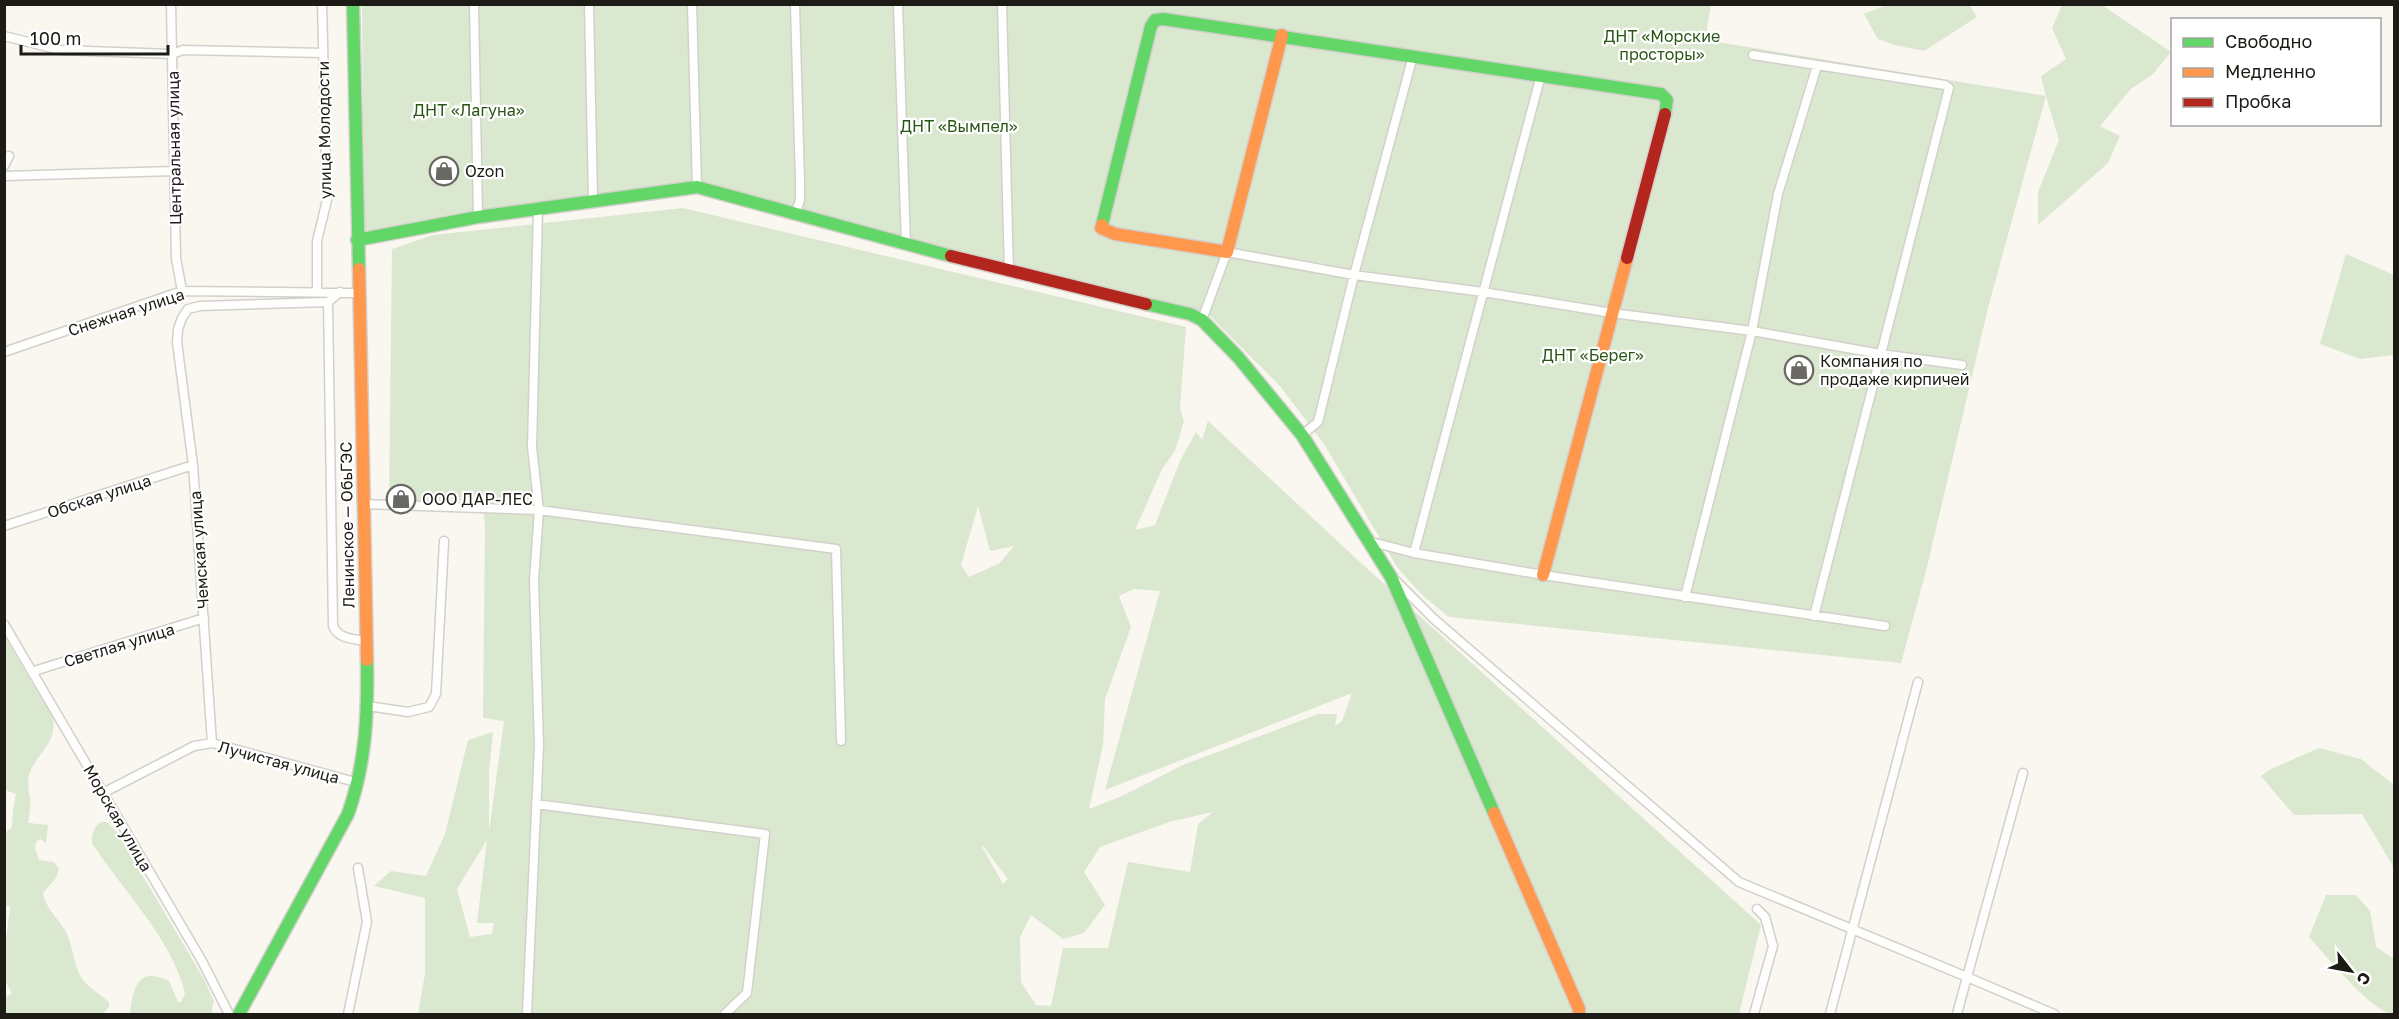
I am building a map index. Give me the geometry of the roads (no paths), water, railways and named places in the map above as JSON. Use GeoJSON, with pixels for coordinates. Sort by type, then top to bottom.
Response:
{"type":"FeatureCollection","features":[{"type":"Feature","properties":{"kind":"street","name":"Центральная улица"},"geometry":{"type":"LineString","coordinates":[[171,4],[176,258],[182,291]]}},
{"type":"Feature","properties":{"kind":"street","name":"улица Молодости"},"geometry":{"type":"LineString","coordinates":[[317,291],[317,242],[327,200],[322,4]]}},
{"type":"Feature","properties":{"kind":"street","name":"Ленинское — ОбьГЭС"},"geometry":{"type":"LineString","coordinates":[[238,1014],[334,843],[348,814],[364,763],[368,706],[353,4]]}},
{"type":"Feature","properties":{"kind":"street"},"geometry":{"type":"LineString","coordinates":[[474,4],[478,217]]}},
{"type":"Feature","properties":{"kind":"street"},"geometry":{"type":"LineString","coordinates":[[589,4],[593,200]]}},
{"type":"Feature","properties":{"kind":"street"},"geometry":{"type":"LineString","coordinates":[[692,4],[698,187]]}},
{"type":"Feature","properties":{"kind":"street"},"geometry":{"type":"LineString","coordinates":[[795,4],[800,200],[795,215]]}},
{"type":"Feature","properties":{"kind":"street"},"geometry":{"type":"LineString","coordinates":[[898,4],[906,245]]}},
{"type":"Feature","properties":{"kind":"street"},"geometry":{"type":"LineString","coordinates":[[1002,4],[1009,272]]}},
{"type":"Feature","properties":{"kind":"street"},"geometry":{"type":"LineString","coordinates":[[1543,575],[1612,314],[1666,112],[1666,100],[1661,94],[1541,75],[1282,35],[1163,19],[1155,20],[1151,26],[1101,228],[1116,234],[1354,275],[1483,292],[1612,314],[1752,331],[1881,354],[1962,365]]}},
{"type":"Feature","properties":{"kind":"street"},"geometry":{"type":"LineString","coordinates":[[1202,320],[1227,252],[1282,35]]}},
{"type":"Feature","properties":{"kind":"street"},"geometry":{"type":"LineString","coordinates":[[4,36],[60,51],[172,54],[183,50],[323,53]]}},
{"type":"Feature","properties":{"kind":"street"},"geometry":{"type":"LineString","coordinates":[[1753,55],[1945,84],[1949,88],[1814,616]]}},
{"type":"Feature","properties":{"kind":"street"},"geometry":{"type":"LineString","coordinates":[[1302,435],[1318,422],[1354,275],[1413,56]]}},
{"type":"Feature","properties":{"kind":"street"},"geometry":{"type":"LineString","coordinates":[[1685,597],[1752,331],[1778,194],[1817,66]]}},
{"type":"Feature","properties":{"kind":"street"},"geometry":{"type":"LineString","coordinates":[[1414,553],[1541,75]]}},
{"type":"Feature","properties":{"kind":"street"},"geometry":{"type":"LineString","coordinates":[[4,166],[9,156]]}},
{"type":"Feature","properties":{"kind":"street"},"geometry":{"type":"LineString","coordinates":[[4,176],[173,171]]}},
{"type":"Feature","properties":{"kind":"street"},"geometry":{"type":"LineString","coordinates":[[357,240],[478,217],[698,187],[906,245],[1009,272],[1191,314],[1202,320],[1238,357],[1302,435],[1391,577],[1579,1009],[1579,1014]]}},
{"type":"Feature","properties":{"kind":"street"},"geometry":{"type":"LineString","coordinates":[[527,1014],[539,745],[534,580],[539,510],[532,447],[538,209]]}},
{"type":"Feature","properties":{"kind":"street","name":"Снежная улица"},"geometry":{"type":"LineString","coordinates":[[4,352],[182,291],[359,293]]}},
{"type":"Feature","properties":{"kind":"street"},"geometry":{"type":"LineString","coordinates":[[340,292],[328,302],[333,626],[341,636],[366,641]]}},
{"type":"Feature","properties":{"kind":"street","name":"Чемская улица"},"geometry":{"type":"LineString","coordinates":[[212,743],[193,465],[178,359],[178,329],[188,309],[200,306],[328,302]]}},
{"type":"Feature","properties":{"kind":"street","name":"Обская улица"},"geometry":{"type":"LineString","coordinates":[[4,526],[193,465]]}},
{"type":"Feature","properties":{"kind":"street"},"geometry":{"type":"LineString","coordinates":[[363,504],[539,510],[836,549],[841,741]]}},
{"type":"Feature","properties":{"kind":"street"},"geometry":{"type":"LineString","coordinates":[[1368,541],[1414,553],[1543,575],[1885,626]]}},
{"type":"Feature","properties":{"kind":"street"},"geometry":{"type":"LineString","coordinates":[[368,706],[408,712],[429,707],[436,694],[444,542]]}},
{"type":"Feature","properties":{"kind":"street"},"geometry":{"type":"LineString","coordinates":[[1391,577],[1434,619],[1740,882],[2054,1014]]}},
{"type":"Feature","properties":{"kind":"street","name":"Светлая улица"},"geometry":{"type":"LineString","coordinates":[[34,671],[204,618]]}},
{"type":"Feature","properties":{"kind":"street","name":"Морская улица"},"geometry":{"type":"LineString","coordinates":[[4,624],[34,671],[202,961],[229,1014]]}},
{"type":"Feature","properties":{"kind":"street"},"geometry":{"type":"LineString","coordinates":[[1830,1014],[1918,682]]}},
{"type":"Feature","properties":{"kind":"street","name":"Лучистая улица"},"geometry":{"type":"LineString","coordinates":[[103,793],[183,751],[194,746],[212,743],[358,783]]}},
{"type":"Feature","properties":{"kind":"street"},"geometry":{"type":"LineString","coordinates":[[1957,1014],[2023,773]]}},
{"type":"Feature","properties":{"kind":"street"},"geometry":{"type":"LineString","coordinates":[[536,804],[765,834],[747,993],[725,1014]]}},
{"type":"Feature","properties":{"kind":"street"},"geometry":{"type":"LineString","coordinates":[[348,1014],[367,922],[358,868]]}},
{"type":"Feature","properties":{"kind":"street"},"geometry":{"type":"LineString","coordinates":[[1754,1014],[1773,946],[1765,917],[1757,909]]}},
{"type":"Feature","properties":{"kind":"place","name":"Ozon"},"geometry":{"type":"Point","coordinates":[444,171]}},
{"type":"Feature","properties":{"kind":"place","name":"Компания по продаже кирпичей"},"geometry":{"type":"Point","coordinates":[1799,370]}},
{"type":"Feature","properties":{"kind":"place","name":"ООО ДАР-ЛЕС"},"geometry":{"type":"Point","coordinates":[401,499]}},
{"type":"Feature","properties":{"kind":"park label","name":"ДНТ «Морские просторы»"},"geometry":{"type":"Point","coordinates":[1662,45]}},
{"type":"Feature","properties":{"kind":"park label","name":"ДНТ «Лагуна»"},"geometry":{"type":"Point","coordinates":[469,110]}},
{"type":"Feature","properties":{"kind":"park label","name":"ДНТ «Вымпел»"},"geometry":{"type":"Point","coordinates":[959,126]}},
{"type":"Feature","properties":{"kind":"park label","name":"ДНТ «Берег»"},"geometry":{"type":"Point","coordinates":[1593,355]}}]}
